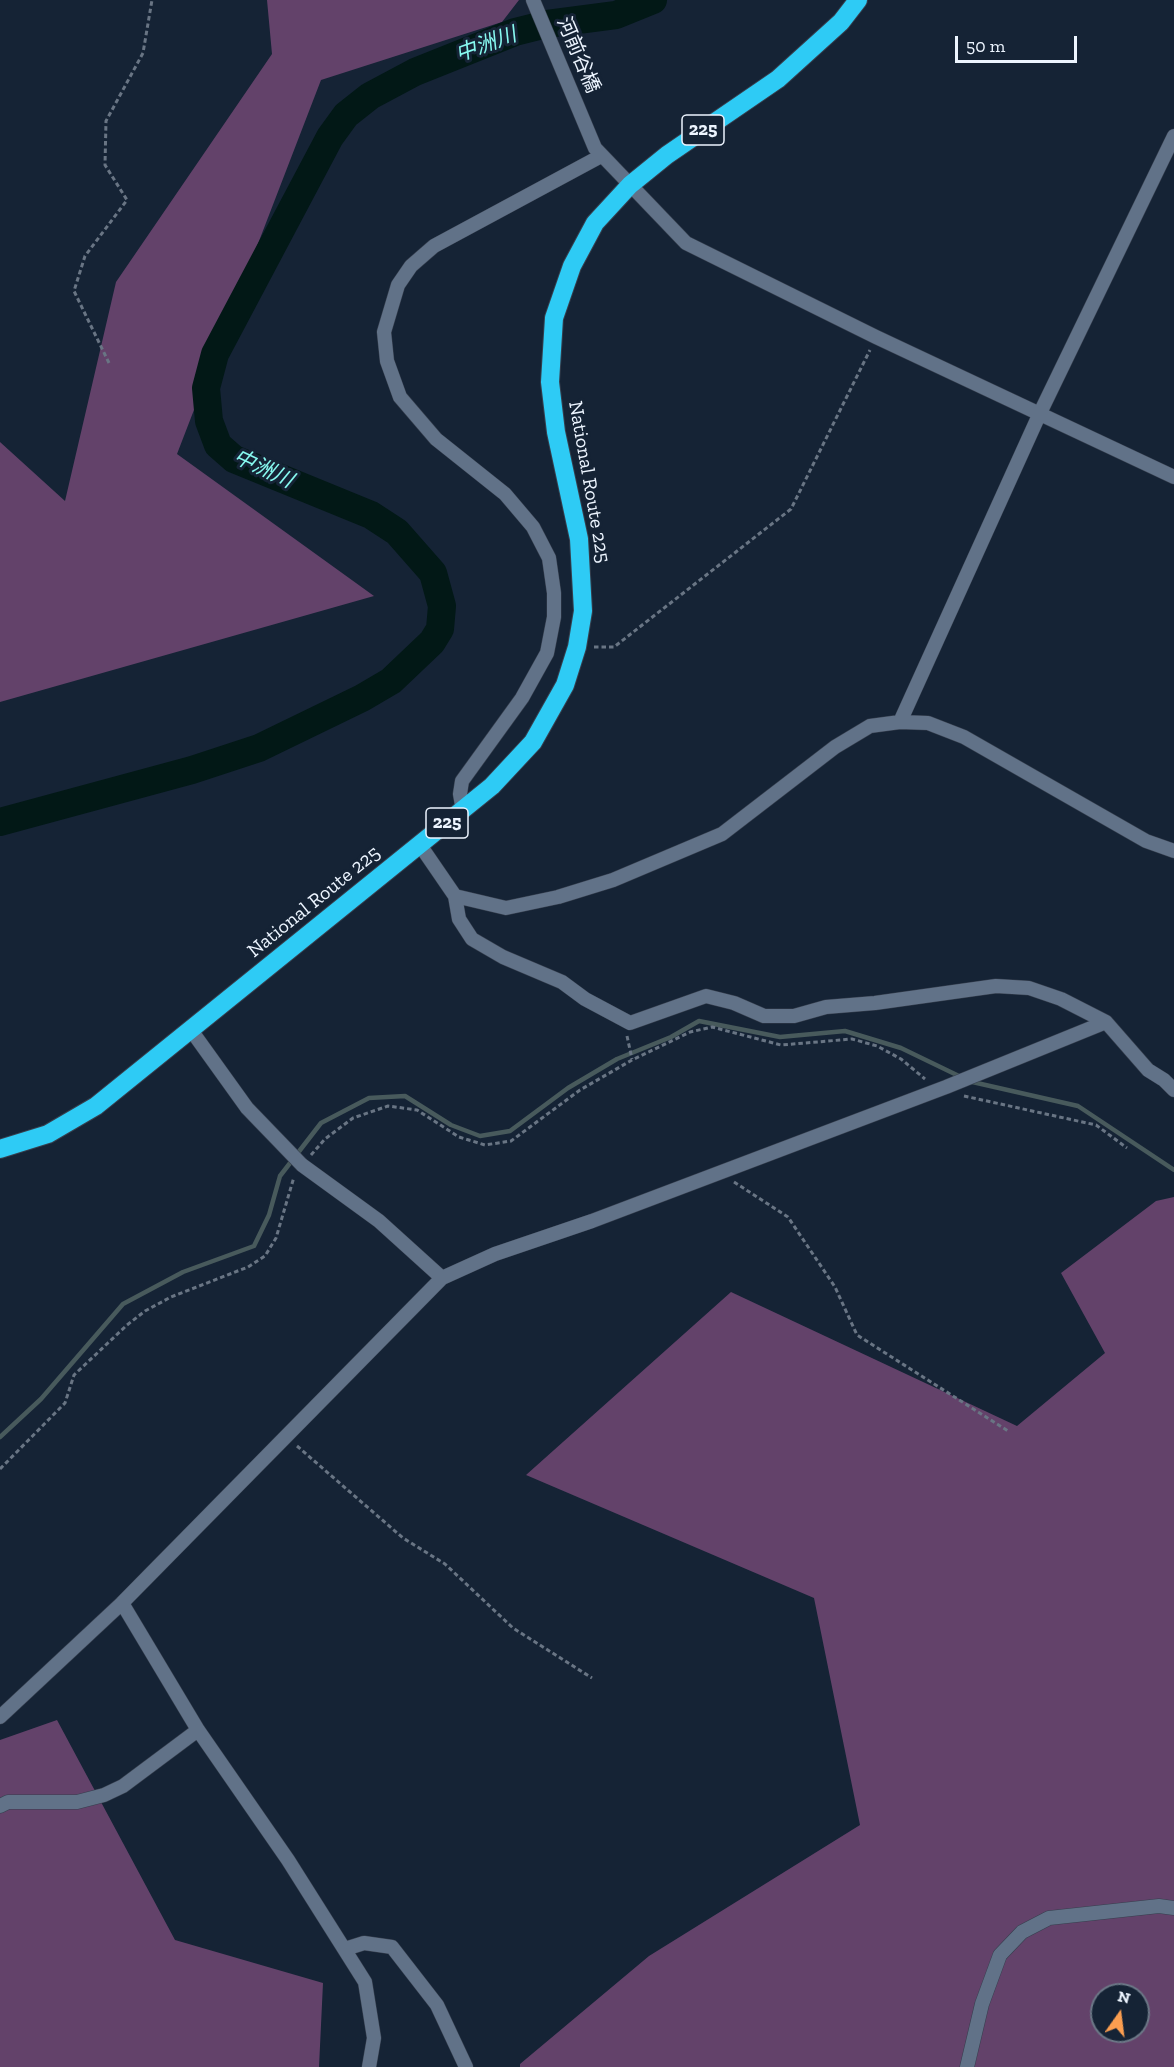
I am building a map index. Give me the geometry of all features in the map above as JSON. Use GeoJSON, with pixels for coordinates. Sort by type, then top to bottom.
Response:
{"type":"FeatureCollection","features":[{"type":"Feature","properties":{"kind":"highway","name":"National Route 225"},"geometry":{"type":"LineString","coordinates":[[0,1149],[48,1134],[96,1106],[463,811],[492,786],[533,742],[558,703],[577,647],[583,611],[579,539],[556,432],[550,382],[554,318],[565,283],[595,223],[630,185],[667,154],[778,79],[841,22],[858,0]]}},
{"type":"Feature","properties":{"kind":"street","name":"河前谷橋"},"geometry":{"type":"LineString","coordinates":[[533,0],[588,126],[595,148],[601,156]]}},
{"type":"Feature","properties":{"kind":"street"},"geometry":{"type":"LineString","coordinates":[[900,722],[1040,413],[1174,136]]}},
{"type":"Feature","properties":{"kind":"street"},"geometry":{"type":"LineString","coordinates":[[463,811],[460,794],[462,781],[522,698],[547,653],[554,617],[554,593],[549,558],[533,527],[505,494],[436,439],[400,397],[387,361],[384,332],[398,285],[411,266],[434,246],[601,156],[686,243],[876,337],[1174,477]]}},
{"type":"Feature","properties":{"kind":"street"},"geometry":{"type":"LineString","coordinates":[[455,896],[506,908],[558,897],[613,880],[722,834],[835,747],[870,726],[900,722],[928,723],[964,737],[1146,841],[1174,851]]}},
{"type":"Feature","properties":{"kind":"street"},"geometry":{"type":"LineString","coordinates":[[420,845],[455,896],[459,919],[472,939],[502,957],[562,982],[585,999],[630,1023],[706,996],[764,1016],[794,1016],[826,1007],[898,1001],[996,986],[1029,988],[1061,999],[1106,1022],[1148,1070],[1169,1080],[1174,1090]]}},
{"type":"Feature","properties":{"kind":"street"},"geometry":{"type":"LineString","coordinates":[[0,1717],[122,1603],[442,1278],[495,1254],[592,1221],[938,1090],[1106,1022]]}},
{"type":"Feature","properties":{"kind":"street"},"geometry":{"type":"LineString","coordinates":[[191,1030],[247,1108],[302,1165],[379,1221],[442,1278]]}},
{"type":"Feature","properties":{"kind":"street"},"geometry":{"type":"LineString","coordinates":[[122,1603],[198,1730],[282,1851],[365,1982],[374,2038],[369,2067]]}},
{"type":"Feature","properties":{"kind":"street"},"geometry":{"type":"LineString","coordinates":[[0,1806],[8,1802],[77,1802],[104,1795],[123,1786],[198,1730]]}},
{"type":"Feature","properties":{"kind":"street"},"geometry":{"type":"LineString","coordinates":[[967,2067],[981,2004],[1000,1955],[1022,1932],[1049,1918],[1148,1906],[1174,1908]]}},
{"type":"Feature","properties":{"kind":"street"},"geometry":{"type":"LineString","coordinates":[[345,1949],[364,1943],[392,1947],[437,2005],[466,2067]]}},
{"type":"Feature","properties":{"kind":"path"},"geometry":{"type":"LineString","coordinates":[[109,363],[74,291],[85,256],[127,200],[105,165],[106,121],[143,53],[152,0]]}},
{"type":"Feature","properties":{"kind":"path"},"geometry":{"type":"LineString","coordinates":[[577,647],[614,647],[791,510],[876,337]]}},
{"type":"Feature","properties":{"kind":"path"},"geometry":{"type":"LineString","coordinates":[[630,1023],[627,1034],[632,1060]]}},
{"type":"Feature","properties":{"kind":"path"},"geometry":{"type":"LineString","coordinates":[[0,1469],[65,1403],[74,1375],[127,1325],[145,1311],[171,1297],[248,1267],[265,1256],[276,1238],[292,1180],[302,1165],[325,1139],[353,1118],[388,1106],[417,1110],[459,1137],[485,1145],[511,1141],[580,1090],[632,1060],[690,1032],[712,1027],[781,1045],[852,1039],[877,1046],[901,1059],[938,1090],[1096,1125],[1127,1148]]}},
{"type":"Feature","properties":{"kind":"path"},"geometry":{"type":"LineString","coordinates":[[720,1172],[788,1217],[835,1287],[857,1335],[1008,1431]]}},
{"type":"Feature","properties":{"kind":"path"},"geometry":{"type":"LineString","coordinates":[[287,1437],[403,1538],[445,1564],[513,1628],[592,1678]]}},
{"type":"Feature","properties":{"kind":"shaded area"},"geometry":{"type":"Polygon","coordinates":[[[267,0],[519,0],[502,22],[321,80],[177,454],[374,596],[0,702],[0,442],[65,501],[116,282],[272,54],[267,0]]]}},
{"type":"Feature","properties":{"kind":"shaded area"},"geometry":{"type":"Polygon","coordinates":[[[1174,1197],[1174,2067],[520,2067],[520,2064],[649,1956],[860,1825],[814,1598],[526,1475],[731,1292],[1017,1426],[1105,1353],[1061,1273],[1156,1201],[1174,1197]]]}},
{"type":"Feature","properties":{"kind":"shaded area"},"geometry":{"type":"Polygon","coordinates":[[[57,1720],[175,1940],[323,1983],[319,2067],[0,2067],[0,1740],[57,1720]]]}},
{"type":"Feature","properties":{"kind":"waterway","name":"中洲川"},"geometry":{"type":"LineString","coordinates":[[0,822],[192,770],[259,748],[362,698],[391,681],[432,642],[440,629],[442,606],[433,573],[397,532],[371,515],[234,459],[218,445],[209,421],[206,388],[215,354],[330,137],[346,115],[370,96],[415,72],[515,32],[547,24],[616,15],[653,0]]}},
{"type":"Feature","properties":{"kind":"waterway"},"geometry":{"type":"LineString","coordinates":[[0,1437],[41,1399],[123,1304],[183,1272],[254,1246],[269,1215],[280,1176],[321,1123],[369,1098],[405,1096],[451,1125],[480,1136],[510,1131],[568,1088],[617,1059],[671,1037],[699,1021],[780,1037],[845,1031],[901,1048],[961,1077]]}},
{"type":"Feature","properties":{"kind":"waterway"},"geometry":{"type":"LineString","coordinates":[[968,1081],[1078,1106],[1174,1170]]}}]}
